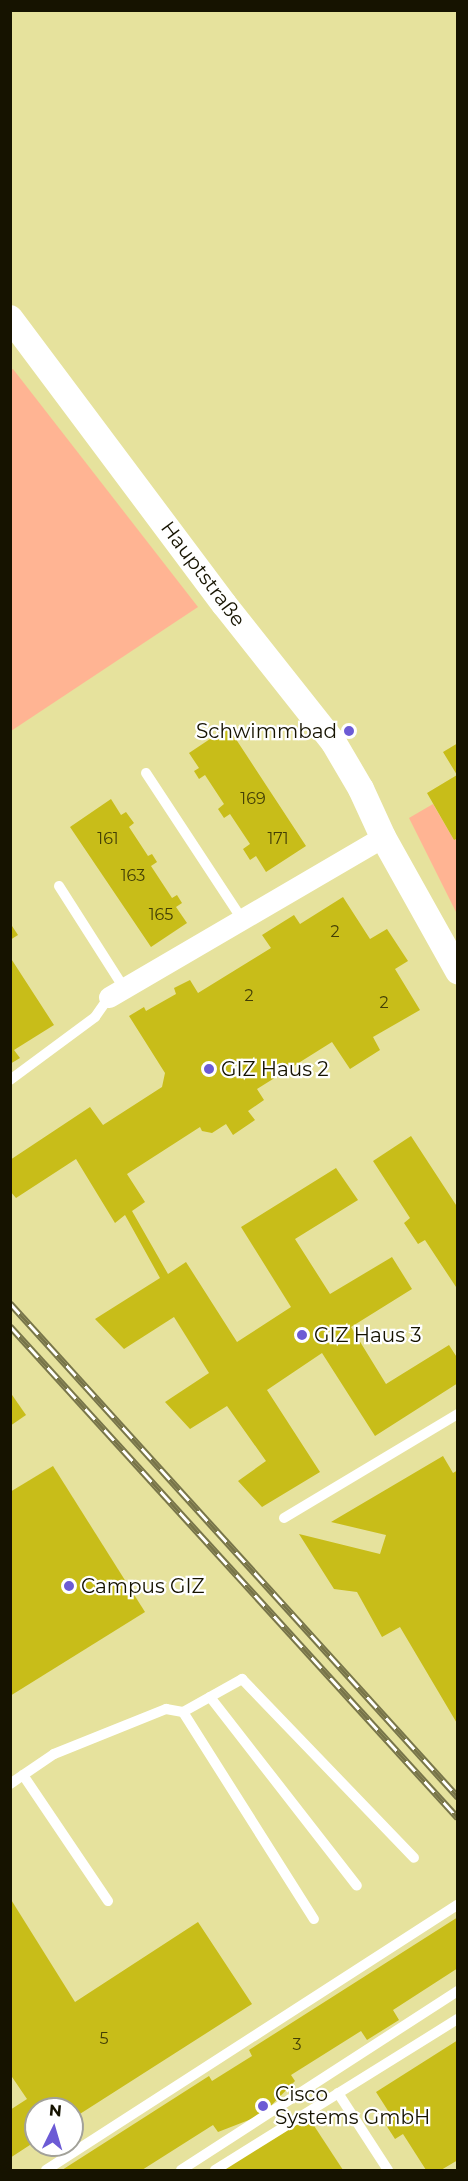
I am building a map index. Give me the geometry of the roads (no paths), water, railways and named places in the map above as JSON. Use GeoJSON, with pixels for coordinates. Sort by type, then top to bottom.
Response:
{"type":"FeatureCollection","features":[{"type":"Feature","properties":{"kind":"street","name":"Hauptstraße"},"geometry":{"type":"LineString","coordinates":[[10,318],[224,604],[328,735],[361,789],[383,837],[458,971]]}},
{"type":"Feature","properties":{"kind":"street"},"geometry":{"type":"LineString","coordinates":[[117,993],[383,837]]}},
{"type":"Feature","properties":{"kind":"lane"},"geometry":{"type":"LineString","coordinates":[[146,773],[242,919]]}},
{"type":"Feature","properties":{"kind":"lane"},"geometry":{"type":"LineString","coordinates":[[10,1080],[95,1017],[117,993],[59,886]]}},
{"type":"Feature","properties":{"kind":"lane"},"geometry":{"type":"LineString","coordinates":[[284,1518],[458,1414]]}},
{"type":"Feature","properties":{"kind":"lane"},"geometry":{"type":"LineString","coordinates":[[10,1784],[54,1754],[166,1709],[183,1712],[242,1679],[414,1858]]}},
{"type":"Feature","properties":{"kind":"lane"},"geometry":{"type":"LineString","coordinates":[[210,1697],[357,1886]]}},
{"type":"Feature","properties":{"kind":"lane"},"geometry":{"type":"LineString","coordinates":[[183,1712],[314,1919]]}},
{"type":"Feature","properties":{"kind":"lane"},"geometry":{"type":"LineString","coordinates":[[23,1775],[108,1901]]}},
{"type":"Feature","properties":{"kind":"lane"},"geometry":{"type":"LineString","coordinates":[[46,2170],[458,1904]]}},
{"type":"Feature","properties":{"kind":"lane"},"geometry":{"type":"LineString","coordinates":[[181,2170],[458,1991]]}},
{"type":"Feature","properties":{"kind":"lane"},"geometry":{"type":"LineString","coordinates":[[215,2170],[458,2019]]}},
{"type":"Feature","properties":{"kind":"lane"},"geometry":{"type":"LineString","coordinates":[[338,2093],[388,2170]]}},
{"type":"Feature","properties":{"kind":"lane"},"geometry":{"type":"LineString","coordinates":[[171,2170],[229,2134]]}},
{"type":"Feature","properties":{"kind":"railway"},"geometry":{"type":"LineString","coordinates":[[10,1303],[458,1797]]}},
{"type":"Feature","properties":{"kind":"railway"},"geometry":{"type":"LineString","coordinates":[[10,1326],[458,1818]]}},
{"type":"Feature","properties":{"kind":"place","name":"Schwimmbad"},"geometry":{"type":"Point","coordinates":[349,731]}},
{"type":"Feature","properties":{"kind":"place","name":"GIZ Haus 2"},"geometry":{"type":"Point","coordinates":[209,1069]}},
{"type":"Feature","properties":{"kind":"place","name":"GIZ Haus 3"},"geometry":{"type":"Point","coordinates":[302,1335]}},
{"type":"Feature","properties":{"kind":"place","name":"Campus GIZ"},"geometry":{"type":"Point","coordinates":[69,1586]}},
{"type":"Feature","properties":{"kind":"place","name":"Cisco Systems GmbH"},"geometry":{"type":"Point","coordinates":[263,2106]}}]}
